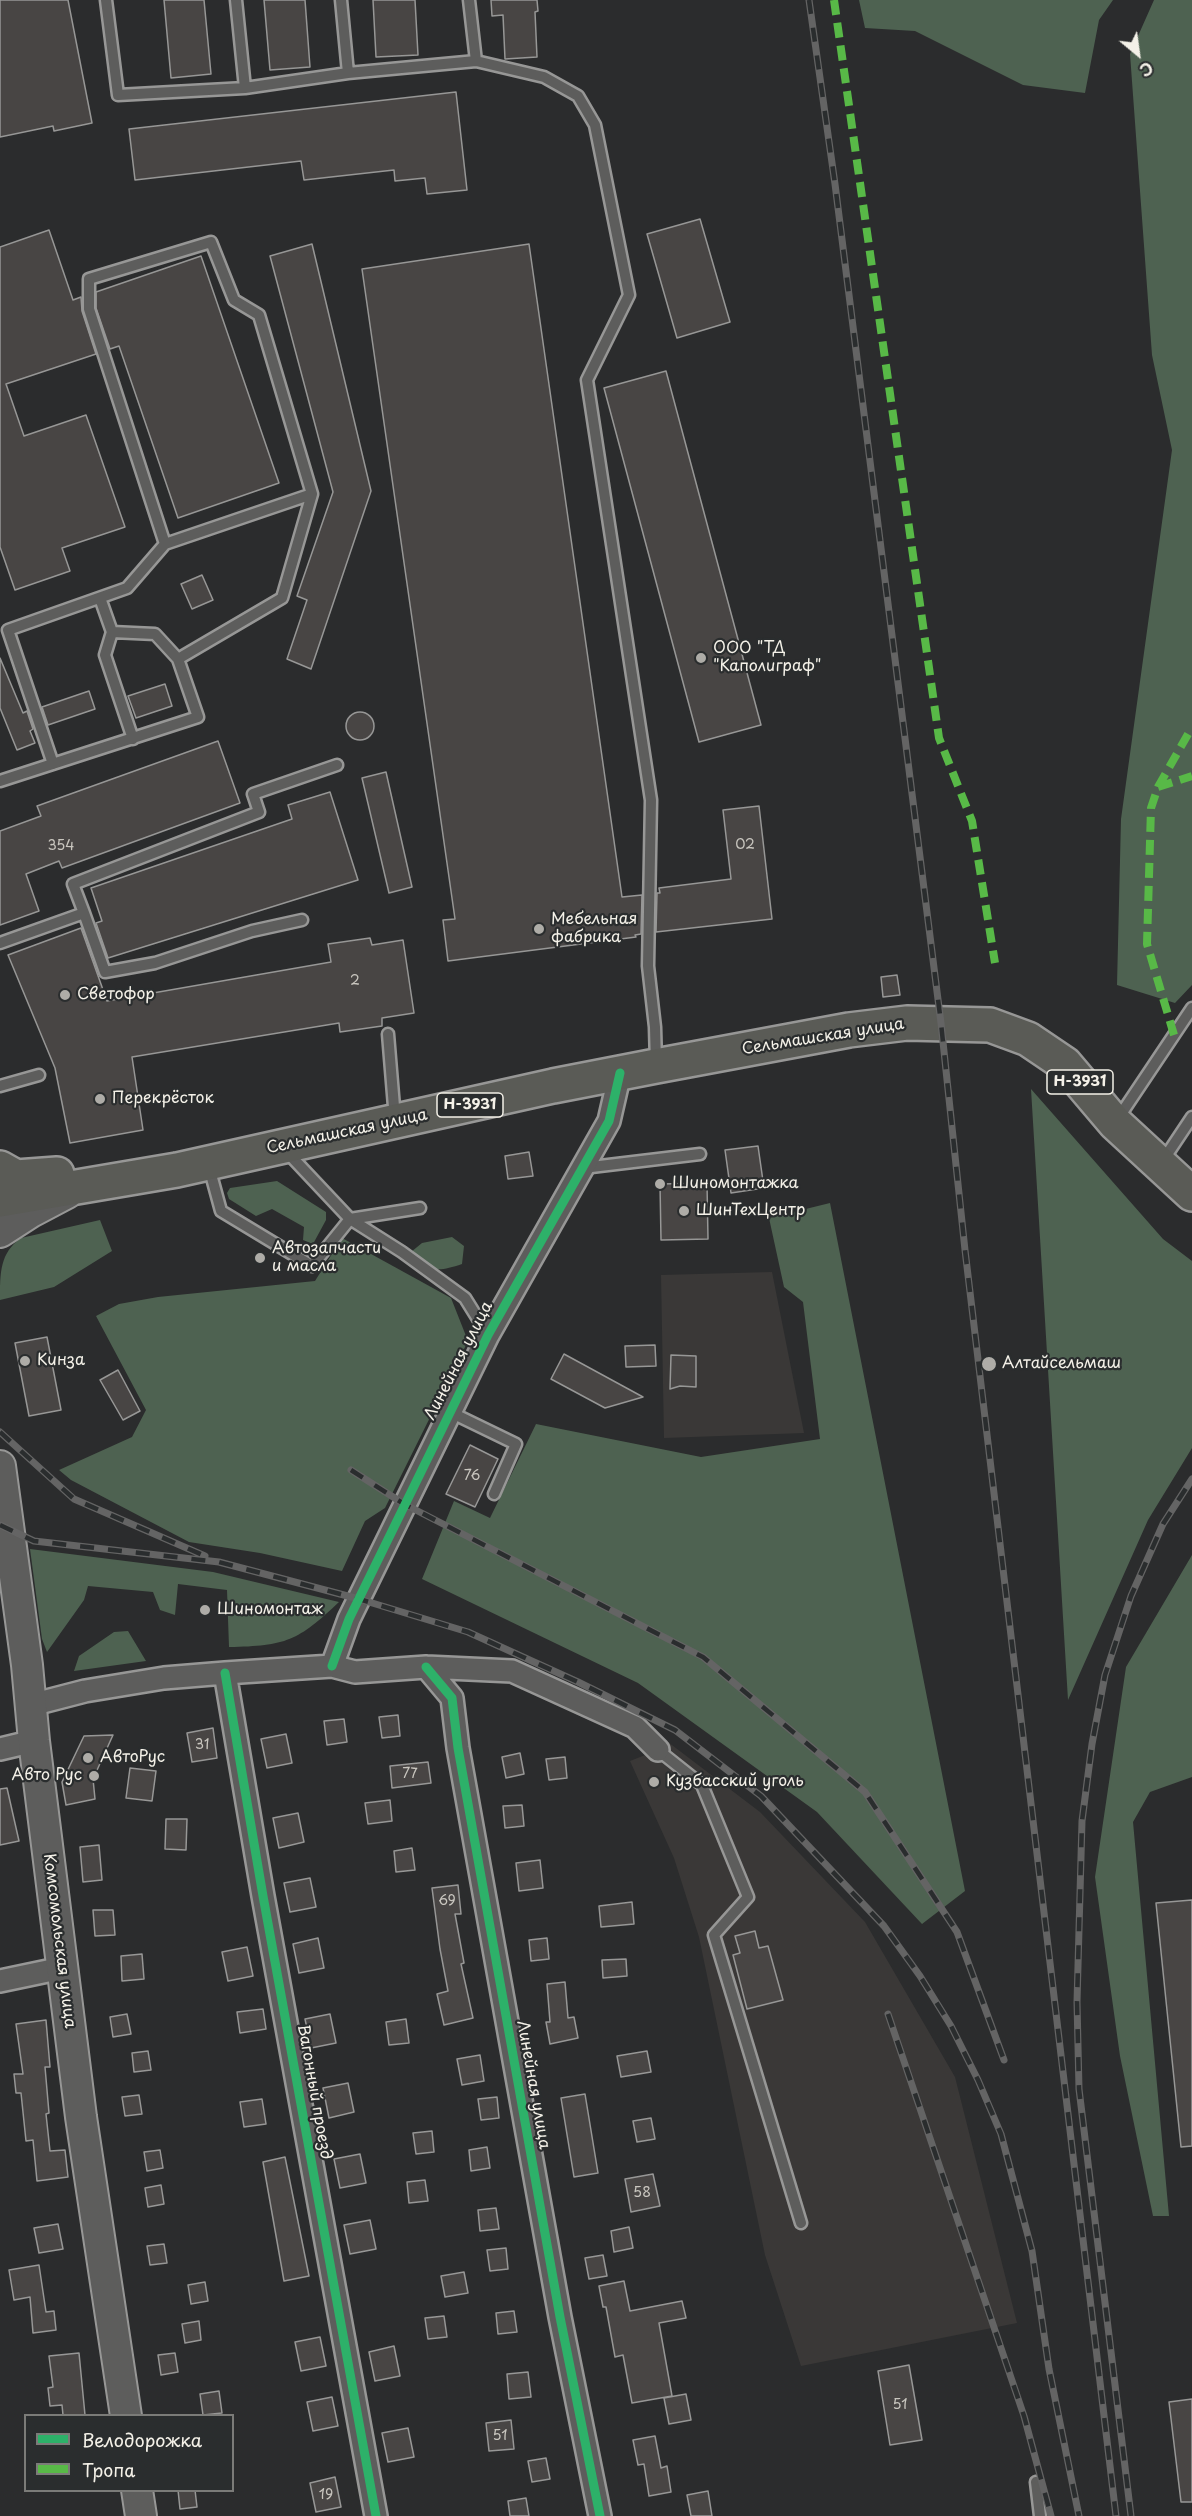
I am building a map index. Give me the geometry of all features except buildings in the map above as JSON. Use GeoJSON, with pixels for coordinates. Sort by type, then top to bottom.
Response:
{"type":"FeatureCollection","features":[{"type":"Feature","properties":{"kind":"highway","name":"Сельмашская улица"},"geometry":{"type":"LineString","coordinates":[[0,1200],[282,1147],[620,1073],[849,1030],[906,1023],[990,1025],[1028,1039],[1065,1064],[1115,1123]]}},
{"type":"Feature","properties":{"kind":"highway","name":"Н-3931"},"geometry":{"type":"LineString","coordinates":[[1115,1123],[1192,1194]]}},
{"type":"Feature","properties":{"kind":"highway"},"geometry":{"type":"LineString","coordinates":[[0,1168],[16,1177],[35,1177],[93,1169],[110,1171],[121,1179]]}},
{"type":"Feature","properties":{"kind":"main road"},"geometry":{"type":"LineString","coordinates":[[0,1232],[79,1186]]}},
{"type":"Feature","properties":{"kind":"main road","name":"Комсомольская улица"},"geometry":{"type":"LineString","coordinates":[[0,1466],[6,1564],[31,1705],[81,2117],[126,2414]]}},
{"type":"Feature","properties":{"kind":"main road"},"geometry":{"type":"LineString","coordinates":[[138,2492],[141,2516]]}},
{"type":"Feature","properties":{"kind":"street","name":"Линейная улица"},"geometry":{"type":"LineString","coordinates":[[332,1666],[349,1619],[488,1335],[609,1121],[620,1073]]}},
{"type":"Feature","properties":{"kind":"street"},"geometry":{"type":"LineString","coordinates":[[31,1705],[85,1691],[164,1678],[225,1673],[332,1666],[356,1672],[426,1667],[512,1671],[635,1727],[658,1750]]}},
{"type":"Feature","properties":{"kind":"street","name":"Линейная улица"},"geometry":{"type":"LineString","coordinates":[[426,1667],[452,1698],[458,1748],[553,2282],[600,2516]]}},
{"type":"Feature","properties":{"kind":"street","name":"Вагонный проезд"},"geometry":{"type":"LineString","coordinates":[[225,1673],[263,1896],[376,2516]]}},
{"type":"Feature","properties":{"kind":"street"},"geometry":{"type":"LineString","coordinates":[[0,1749],[34,1741]]}},
{"type":"Feature","properties":{"kind":"street"},"geometry":{"type":"LineString","coordinates":[[0,1981],[62,1968]]}},
{"type":"Feature","properties":{"kind":"lane"},"geometry":{"type":"LineString","coordinates":[[106,0],[118,95],[245,88],[348,73],[476,61],[544,76],[578,96],[595,124],[629,295],[587,380],[651,800],[648,966],[655,1027],[656,1066]]}},
{"type":"Feature","properties":{"kind":"lane"},"geometry":{"type":"LineString","coordinates":[[236,0],[245,88]]}},
{"type":"Feature","properties":{"kind":"lane"},"geometry":{"type":"LineString","coordinates":[[341,0],[348,73]]}},
{"type":"Feature","properties":{"kind":"lane"},"geometry":{"type":"LineString","coordinates":[[469,0],[476,61]]}},
{"type":"Feature","properties":{"kind":"lane"},"geometry":{"type":"LineString","coordinates":[[165,544],[90,309],[89,279],[211,242],[234,300],[260,315],[312,494],[282,598],[178,659]]}},
{"type":"Feature","properties":{"kind":"lane"},"geometry":{"type":"LineString","coordinates":[[53,764],[4,632],[127,588],[165,544],[312,494]]}},
{"type":"Feature","properties":{"kind":"lane"},"geometry":{"type":"LineString","coordinates":[[100,598],[112,632],[105,655],[133,739]]}},
{"type":"Feature","properties":{"kind":"lane"},"geometry":{"type":"LineString","coordinates":[[0,781],[198,717],[178,659],[155,634],[112,632]]}},
{"type":"Feature","properties":{"kind":"lane"},"geometry":{"type":"LineString","coordinates":[[302,920],[252,931],[155,963],[105,972],[73,884],[259,812],[253,794],[338,765]]}},
{"type":"Feature","properties":{"kind":"lane"},"geometry":{"type":"LineString","coordinates":[[0,943],[84,913]]}},
{"type":"Feature","properties":{"kind":"lane"},"geometry":{"type":"LineString","coordinates":[[1115,1123],[1192,1008]]}},
{"type":"Feature","properties":{"kind":"lane"},"geometry":{"type":"LineString","coordinates":[[388,1034],[395,1122]]}},
{"type":"Feature","properties":{"kind":"lane"},"geometry":{"type":"LineString","coordinates":[[0,1086],[39,1075]]}},
{"type":"Feature","properties":{"kind":"lane"},"geometry":{"type":"LineString","coordinates":[[1160,1166],[1192,1117]]}},
{"type":"Feature","properties":{"kind":"lane"},"geometry":{"type":"LineString","coordinates":[[282,1147],[350,1219],[402,1252],[465,1298],[488,1335]]}},
{"type":"Feature","properties":{"kind":"lane"},"geometry":{"type":"LineString","coordinates":[[583,1168],[700,1154]]}},
{"type":"Feature","properties":{"kind":"lane"},"geometry":{"type":"LineString","coordinates":[[207,1162],[221,1211],[312,1266],[350,1219],[420,1208]]}},
{"type":"Feature","properties":{"kind":"lane"},"geometry":{"type":"LineString","coordinates":[[450,1412],[516,1444],[494,1494]]}},
{"type":"Feature","properties":{"kind":"lane"},"geometry":{"type":"LineString","coordinates":[[658,1750],[702,1785],[748,1897],[714,1935],[801,2223]]}},
{"type":"Feature","properties":{"kind":"lane"},"geometry":{"type":"LineString","coordinates":[[1036,2482],[1040,2516]]}},
{"type":"Feature","properties":{"kind":"shaded area"},"geometry":{"type":"Polygon","coordinates":[[[772,1272],[804,1433],[664,1438],[661,1275],[772,1272]]]}},
{"type":"Feature","properties":{"kind":"shaded area"},"geometry":{"type":"Polygon","coordinates":[[[664,1739],[760,1812],[865,1922],[955,2077],[1017,2323],[801,2366],[765,2255],[699,1937],[674,1858],[630,1761],[658,1750],[664,1739]]]}},
{"type":"Feature","properties":{"kind":"green space"},"geometry":{"type":"Polygon","coordinates":[[[859,0],[1113,0],[1099,20],[1085,93],[1023,85],[915,31],[865,28],[859,0]]]}},
{"type":"Feature","properties":{"kind":"green space"},"geometry":{"type":"Polygon","coordinates":[[[1154,0],[1192,0],[1192,985],[1175,1003],[1117,985],[1121,819],[1172,450],[1152,355],[1130,54],[1154,0]]]}},
{"type":"Feature","properties":{"kind":"green space"},"geometry":{"type":"Polygon","coordinates":[[[1031,1089],[1163,1239],[1192,1261],[1192,1448],[1148,1520],[1068,1700],[1031,1089]]]}},
{"type":"Feature","properties":{"kind":"green space"},"geometry":{"type":"Polygon","coordinates":[[[277,1181],[326,1212],[326,1220],[313,1244],[303,1240],[304,1227],[272,1209],[256,1216],[229,1199],[227,1193],[230,1188],[277,1181]]]}},
{"type":"Feature","properties":{"kind":"green space"},"geometry":{"type":"Polygon","coordinates":[[[830,1203],[965,1891],[922,1924],[817,1812],[638,1683],[422,1579],[454,1501],[490,1518],[536,1424],[701,1457],[820,1439],[803,1302],[784,1287],[769,1218],[830,1203]]]}},
{"type":"Feature","properties":{"kind":"green space"},"geometry":{"type":"Polygon","coordinates":[[[100,1220],[112,1251],[54,1287],[0,1300],[0,1281],[5,1257],[21,1238],[100,1220]]]}},
{"type":"Feature","properties":{"kind":"green space"},"geometry":{"type":"Polygon","coordinates":[[[452,1237],[464,1246],[462,1264],[434,1269],[423,1264],[411,1252],[422,1243],[452,1237]]]}},
{"type":"Feature","properties":{"kind":"green space"},"geometry":{"type":"Polygon","coordinates":[[[342,1238],[451,1298],[468,1341],[385,1508],[365,1521],[342,1571],[260,1553],[189,1542],[71,1480],[59,1470],[132,1437],[146,1410],[96,1316],[119,1304],[158,1297],[315,1281],[342,1238]]]}},
{"type":"Feature","properties":{"kind":"green space"},"geometry":{"type":"Polygon","coordinates":[[[30,1549],[213,1572],[339,1602],[313,1625],[290,1639],[264,1645],[229,1647],[227,1590],[178,1584],[175,1615],[160,1610],[153,1592],[88,1586],[84,1600],[47,1652],[42,1639],[30,1549]]]}},
{"type":"Feature","properties":{"kind":"green space"},"geometry":{"type":"Polygon","coordinates":[[[1192,1555],[1192,1777],[1150,1792],[1133,1822],[1169,2216],[1153,2216],[1120,2056],[1095,1877],[1126,1667],[1192,1555]]]}},
{"type":"Feature","properties":{"kind":"green space"},"geometry":{"type":"Polygon","coordinates":[[[128,1631],[146,1661],[74,1671],[79,1656],[114,1632],[128,1631]]]}},
{"type":"Feature","properties":{"kind":"railway"},"geometry":{"type":"LineString","coordinates":[[809,0],[835,184],[941,1023],[965,1250],[1116,2516]]}},
{"type":"Feature","properties":{"kind":"railway"},"geometry":{"type":"LineString","coordinates":[[0,1432],[74,1499],[205,1556]]}},
{"type":"Feature","properties":{"kind":"railway"},"geometry":{"type":"LineString","coordinates":[[351,1470],[404,1504],[703,1657],[865,1792],[957,1932],[1004,2060]]}},
{"type":"Feature","properties":{"kind":"railway"},"geometry":{"type":"LineString","coordinates":[[1131,2516],[1079,2089],[1077,2002],[1082,1821],[1092,1744],[1105,1675],[1131,1596],[1163,1524],[1192,1479]]}},
{"type":"Feature","properties":{"kind":"railway"},"geometry":{"type":"LineString","coordinates":[[0,1525],[34,1541],[219,1562],[359,1599],[468,1632],[578,1682],[675,1730],[761,1796],[884,1926],[920,1976],[951,2026],[978,2080],[1001,2134],[1032,2251],[1049,2369],[1079,2516]]}},
{"type":"Feature","properties":{"kind":"railway"},"geometry":{"type":"LineString","coordinates":[[888,2014],[1024,2416],[1051,2516]]}},
{"type":"Feature","properties":{"kind":"marked path"},"geometry":{"type":"LineString","coordinates":[[834,0],[939,738],[972,821],[995,963]]}},
{"type":"Feature","properties":{"kind":"marked path"},"geometry":{"type":"LineString","coordinates":[[1158,787],[1192,727]]}},
{"type":"Feature","properties":{"kind":"marked path"},"geometry":{"type":"LineString","coordinates":[[1174,1035],[1147,944],[1151,808],[1158,787],[1192,776]]}},
{"type":"Feature","properties":{"kind":"cycle path"},"geometry":{"type":"LineString","coordinates":[[332,1666],[349,1619],[488,1335],[609,1121],[620,1073]]}},
{"type":"Feature","properties":{"kind":"cycle path"},"geometry":{"type":"LineString","coordinates":[[426,1667],[452,1698],[458,1748],[560,2317],[600,2516]]}},
{"type":"Feature","properties":{"kind":"cycle path"},"geometry":{"type":"LineString","coordinates":[[225,1673],[263,1896],[376,2516]]}},
{"type":"Feature","properties":{"kind":"place","name":"ООО \"ТД \"Каполиграф\""},"geometry":{"type":"Point","coordinates":[701,658]}},
{"type":"Feature","properties":{"kind":"place","name":"Мебельная фабрика"},"geometry":{"type":"Point","coordinates":[539,929]}},
{"type":"Feature","properties":{"kind":"place","name":"Светофор"},"geometry":{"type":"Point","coordinates":[65,995]}},
{"type":"Feature","properties":{"kind":"place","name":"Перекрёсток"},"geometry":{"type":"Point","coordinates":[100,1099]}},
{"type":"Feature","properties":{"kind":"place","name":"Шиномонтажка"},"geometry":{"type":"Point","coordinates":[660,1184]}},
{"type":"Feature","properties":{"kind":"place","name":"ШинТехЦентр"},"geometry":{"type":"Point","coordinates":[684,1211]}},
{"type":"Feature","properties":{"kind":"place","name":"Автозапчасти и масла"},"geometry":{"type":"Point","coordinates":[260,1258]}},
{"type":"Feature","properties":{"kind":"place","name":"Кинза"},"geometry":{"type":"Point","coordinates":[25,1361]}},
{"type":"Feature","properties":{"kind":"place","name":"Алтайсельмаш"},"geometry":{"type":"Point","coordinates":[989,1364]}},
{"type":"Feature","properties":{"kind":"place","name":"Шиномонтаж"},"geometry":{"type":"Point","coordinates":[205,1610]}},
{"type":"Feature","properties":{"kind":"place","name":"АвтоРус"},"geometry":{"type":"Point","coordinates":[88,1758]}},
{"type":"Feature","properties":{"kind":"place","name":"Авто Рус"},"geometry":{"type":"Point","coordinates":[94,1776]}},
{"type":"Feature","properties":{"kind":"place","name":"Кузбасский уголь"},"geometry":{"type":"Point","coordinates":[654,1782]}}]}
